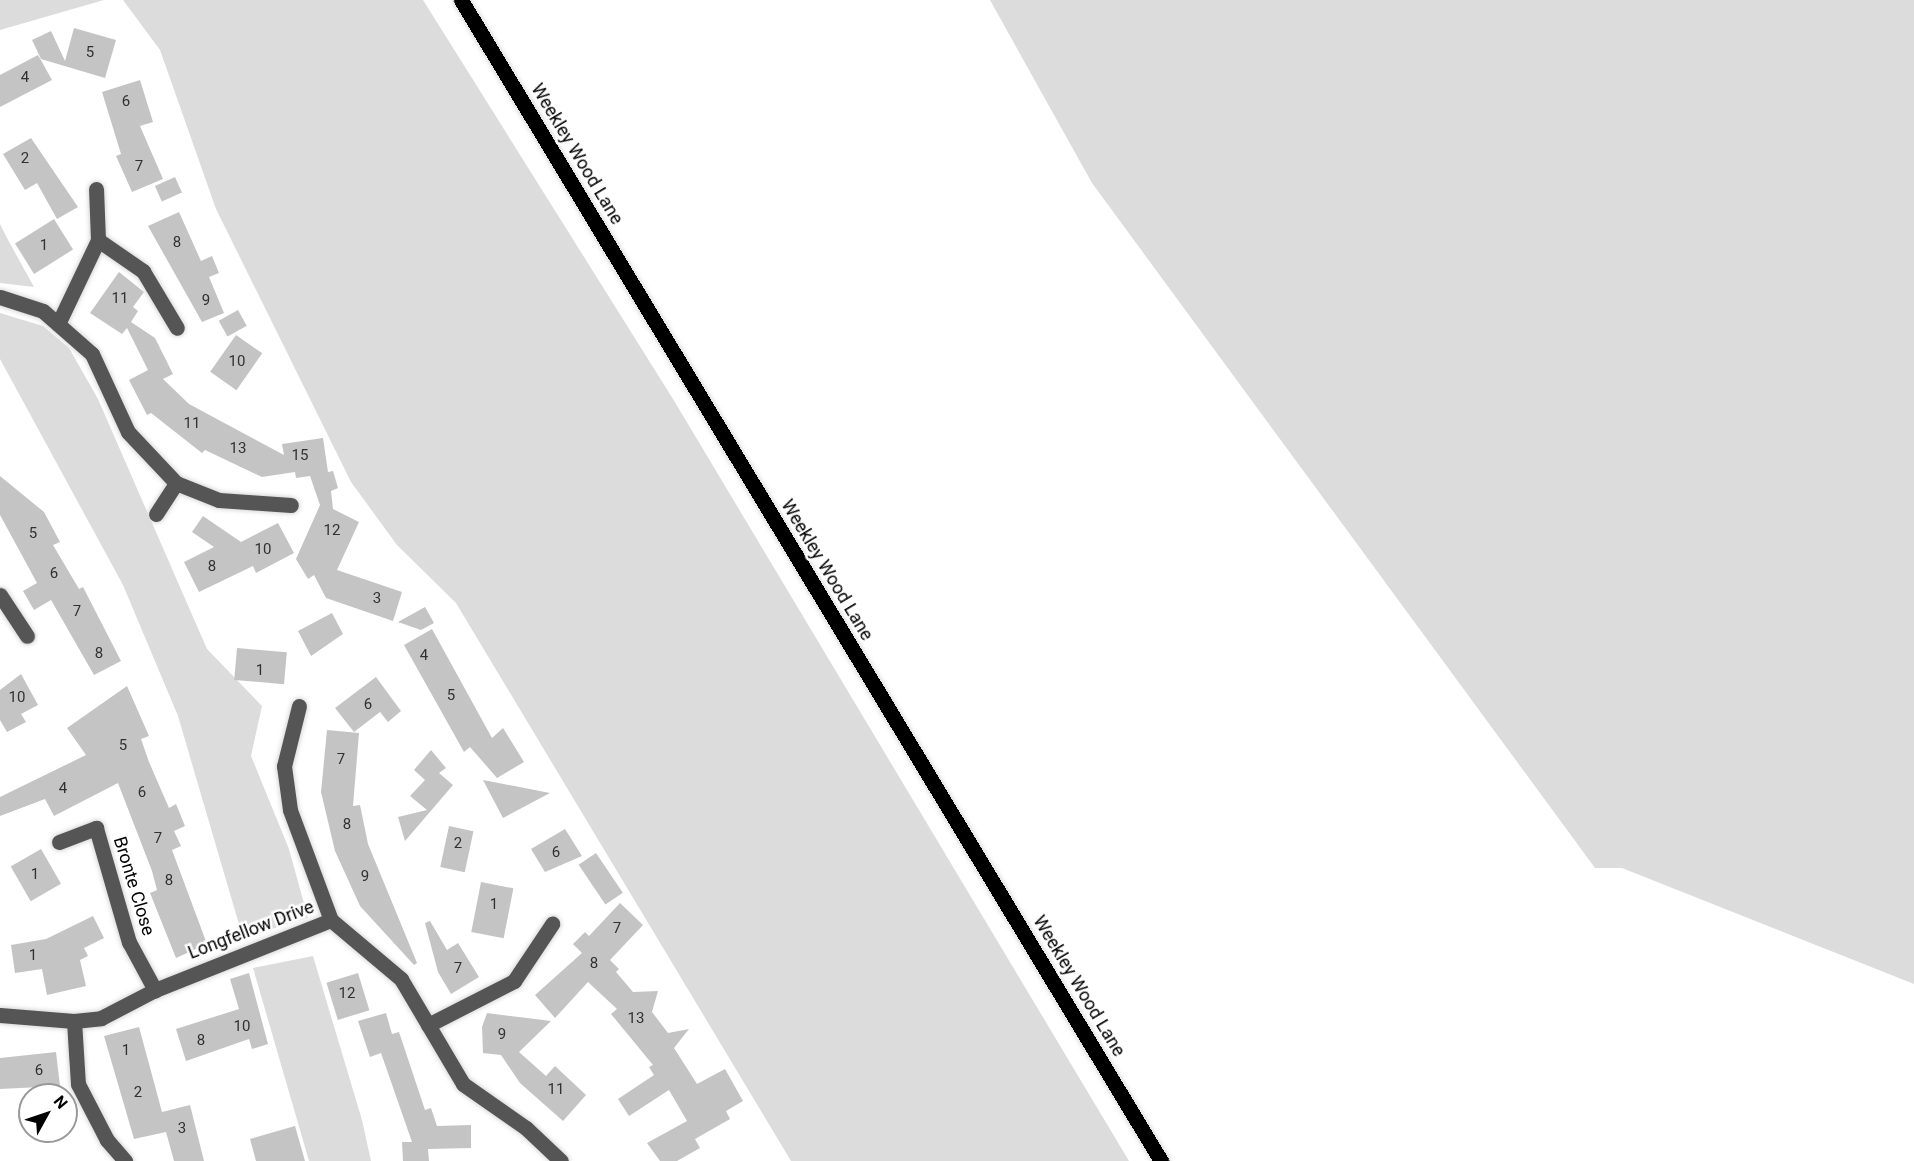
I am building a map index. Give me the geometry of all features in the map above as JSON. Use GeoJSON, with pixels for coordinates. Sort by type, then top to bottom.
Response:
{"type":"FeatureCollection","features":[{"type":"Feature","properties":{"kind":"main road","name":"Weekley Wood Lane"},"geometry":{"type":"LineString","coordinates":[[461,0],[1161,1161]]}},
{"type":"Feature","properties":{"kind":"street"},"geometry":{"type":"LineString","coordinates":[[58,324],[98,240],[96,189]]}},
{"type":"Feature","properties":{"kind":"street"},"geometry":{"type":"LineString","coordinates":[[98,240],[143,271],[177,328]]}},
{"type":"Feature","properties":{"kind":"street"},"geometry":{"type":"LineString","coordinates":[[0,297],[43,311],[92,354],[128,432],[176,483],[219,500],[291,505]]}},
{"type":"Feature","properties":{"kind":"street"},"geometry":{"type":"LineString","coordinates":[[156,514],[176,483]]}},
{"type":"Feature","properties":{"kind":"street"},"geometry":{"type":"LineString","coordinates":[[2,604],[27,636]]}},
{"type":"Feature","properties":{"kind":"street"},"geometry":{"type":"LineString","coordinates":[[299,706],[284,766],[290,810],[331,920]]}},
{"type":"Feature","properties":{"kind":"street","name":"Bronte Close"},"geometry":{"type":"LineString","coordinates":[[59,842],[96,828],[129,942],[155,990]]}},
{"type":"Feature","properties":{"kind":"street","name":"Longfellow Drive"},"geometry":{"type":"LineString","coordinates":[[0,1015],[74,1022],[101,1018],[155,990],[331,920],[401,979],[463,1084],[526,1128],[561,1161]]}},
{"type":"Feature","properties":{"kind":"street"},"geometry":{"type":"LineString","coordinates":[[428,1025],[514,981],[552,924]]}},
{"type":"Feature","properties":{"kind":"street"},"geometry":{"type":"LineString","coordinates":[[74,1022],[78,1084],[107,1140],[124,1161]]}},
{"type":"Feature","properties":{"kind":"shaded area"},"geometry":{"type":"Polygon","coordinates":[[[0,0],[104,0],[0,30],[0,0]]]}},
{"type":"Feature","properties":{"kind":"shaded area"},"geometry":{"type":"Polygon","coordinates":[[[123,0],[423,0],[673,399],[1129,1161],[791,1161],[456,603],[397,545],[351,482],[216,209],[160,50],[123,0]]]}},
{"type":"Feature","properties":{"kind":"shaded area"},"geometry":{"type":"Polygon","coordinates":[[[990,0],[1914,0],[1914,984],[1622,868],[1595,868],[1092,183],[990,0]]]}},
{"type":"Feature","properties":{"kind":"shaded area"},"geometry":{"type":"Polygon","coordinates":[[[0,224],[7,238],[34,287],[0,283],[0,224]]]}},
{"type":"Feature","properties":{"kind":"shaded area"},"geometry":{"type":"Polygon","coordinates":[[[0,313],[43,326],[69,348],[98,399],[207,649],[262,706],[251,756],[289,849],[308,918],[243,938],[178,716],[123,585],[0,359],[0,313]]]}},
{"type":"Feature","properties":{"kind":"shaded area"},"geometry":{"type":"Polygon","coordinates":[[[313,956],[362,1120],[371,1161],[309,1161],[253,968],[313,956]]]}},
{"type":"Feature","properties":{"kind":"building"},"geometry":{"type":"Polygon","coordinates":[[[74,28],[116,40],[105,78],[41,59],[32,40],[51,31],[65,61],[74,28]]]}},
{"type":"Feature","properties":{"kind":"building"},"geometry":{"type":"Polygon","coordinates":[[[38,55],[52,80],[0,107],[0,75],[38,55]]]}},
{"type":"Feature","properties":{"kind":"building"},"geometry":{"type":"Polygon","coordinates":[[[140,80],[153,122],[140,126],[163,179],[132,192],[116,156],[121,154],[102,92],[140,80]]]}},
{"type":"Feature","properties":{"kind":"building"},"geometry":{"type":"Polygon","coordinates":[[[31,138],[78,207],[57,219],[37,183],[25,190],[3,154],[31,138]]]}},
{"type":"Feature","properties":{"kind":"building"},"geometry":{"type":"Polygon","coordinates":[[[175,177],[182,193],[162,201],[155,186],[175,177]]]}},
{"type":"Feature","properties":{"kind":"building"},"geometry":{"type":"Polygon","coordinates":[[[179,212],[201,261],[212,256],[219,273],[209,277],[224,313],[202,322],[148,226],[179,212]]]}},
{"type":"Feature","properties":{"kind":"building"},"geometry":{"type":"Polygon","coordinates":[[[54,219],[73,250],[34,274],[15,243],[54,219]]]}},
{"type":"Feature","properties":{"kind":"building"},"geometry":{"type":"Polygon","coordinates":[[[119,272],[144,292],[133,307],[138,311],[131,322],[155,338],[173,374],[163,379],[189,404],[284,455],[282,444],[323,438],[328,472],[333,471],[338,488],[331,491],[333,509],[359,522],[337,570],[402,592],[393,621],[326,598],[314,575],[308,579],[296,559],[320,505],[310,476],[296,478],[295,472],[262,477],[205,450],[202,453],[151,413],[147,415],[129,380],[148,370],[127,328],[122,334],[90,313],[119,272]]]}},
{"type":"Feature","properties":{"kind":"building"},"geometry":{"type":"Polygon","coordinates":[[[238,310],[247,326],[227,336],[219,321],[238,310]]]}},
{"type":"Feature","properties":{"kind":"building"},"geometry":{"type":"Polygon","coordinates":[[[236,335],[262,353],[236,390],[210,372],[236,335]]]}},
{"type":"Feature","properties":{"kind":"building"},"geometry":{"type":"Polygon","coordinates":[[[0,476],[44,512],[60,542],[53,545],[79,589],[83,587],[121,661],[94,675],[51,600],[34,610],[23,591],[37,583],[0,515],[0,476]]]}},
{"type":"Feature","properties":{"kind":"building"},"geometry":{"type":"Polygon","coordinates":[[[203,516],[241,542],[278,523],[294,553],[256,573],[253,566],[199,592],[184,562],[214,547],[192,532],[203,516]]]}},
{"type":"Feature","properties":{"kind":"building"},"geometry":{"type":"Polygon","coordinates":[[[425,607],[434,623],[421,630],[398,622],[425,607]]]}},
{"type":"Feature","properties":{"kind":"building"},"geometry":{"type":"Polygon","coordinates":[[[332,613],[343,634],[311,656],[298,631],[332,613]]]}},
{"type":"Feature","properties":{"kind":"building"},"geometry":{"type":"Polygon","coordinates":[[[432,629],[492,738],[503,728],[524,762],[497,778],[470,747],[464,752],[404,645],[432,629]]]}},
{"type":"Feature","properties":{"kind":"building"},"geometry":{"type":"Polygon","coordinates":[[[237,648],[287,652],[284,684],[234,680],[237,648]]]}},
{"type":"Feature","properties":{"kind":"building"},"geometry":{"type":"Polygon","coordinates":[[[21,674],[38,705],[21,714],[26,722],[7,732],[0,720],[0,690],[21,674]]]}},
{"type":"Feature","properties":{"kind":"building"},"geometry":{"type":"Polygon","coordinates":[[[376,677],[401,711],[388,722],[380,712],[354,732],[335,708],[376,677]]]}},
{"type":"Feature","properties":{"kind":"building"},"geometry":{"type":"Polygon","coordinates":[[[127,686],[149,736],[141,739],[149,762],[169,808],[176,804],[185,826],[174,831],[181,846],[172,850],[207,944],[176,958],[150,893],[157,890],[152,871],[118,783],[54,816],[45,799],[0,816],[0,797],[86,755],[67,728],[127,686]]]}},
{"type":"Feature","properties":{"kind":"building"},"geometry":{"type":"Polygon","coordinates":[[[327,730],[359,733],[353,806],[360,805],[368,844],[417,963],[414,965],[360,906],[335,851],[321,792],[327,730]]]}},
{"type":"Feature","properties":{"kind":"building"},"geometry":{"type":"Polygon","coordinates":[[[431,750],[446,768],[439,773],[453,785],[405,841],[398,817],[427,810],[410,796],[425,780],[414,770],[431,750]]]}},
{"type":"Feature","properties":{"kind":"building"},"geometry":{"type":"Polygon","coordinates":[[[483,780],[550,793],[503,818],[483,780]]]}},
{"type":"Feature","properties":{"kind":"building"},"geometry":{"type":"Polygon","coordinates":[[[449,826],[473,831],[465,872],[440,867],[449,826]]]}},
{"type":"Feature","properties":{"kind":"building"},"geometry":{"type":"Polygon","coordinates":[[[565,829],[582,856],[545,872],[531,849],[565,829]]]}},
{"type":"Feature","properties":{"kind":"building"},"geometry":{"type":"Polygon","coordinates":[[[41,849],[61,884],[31,901],[11,866],[41,849]]]}},
{"type":"Feature","properties":{"kind":"building"},"geometry":{"type":"Polygon","coordinates":[[[596,853],[623,893],[605,905],[579,865],[596,853]]]}},
{"type":"Feature","properties":{"kind":"building"},"geometry":{"type":"Polygon","coordinates":[[[481,882],[513,888],[504,938],[471,932],[481,882]]]}},
{"type":"Feature","properties":{"kind":"building"},"geometry":{"type":"Polygon","coordinates":[[[620,903],[643,925],[610,960],[619,969],[616,972],[633,992],[658,991],[652,1012],[668,1033],[689,1029],[674,1048],[697,1084],[725,1069],[743,1101],[726,1111],[730,1119],[695,1139],[700,1148],[677,1161],[660,1161],[647,1143],[687,1121],[669,1090],[629,1116],[618,1099],[654,1075],[649,1067],[653,1065],[611,1014],[617,1009],[588,982],[555,1018],[535,995],[582,953],[573,944],[585,932],[589,936],[620,903]]]}},
{"type":"Feature","properties":{"kind":"building"},"geometry":{"type":"Polygon","coordinates":[[[93,916],[104,938],[84,948],[88,956],[80,960],[86,986],[47,995],[42,969],[15,973],[11,945],[46,939],[93,916]]]}},
{"type":"Feature","properties":{"kind":"building"},"geometry":{"type":"Polygon","coordinates":[[[430,921],[447,950],[458,943],[479,977],[451,994],[438,972],[425,923],[430,921]]]}},
{"type":"Feature","properties":{"kind":"building"},"geometry":{"type":"Polygon","coordinates":[[[249,973],[268,1044],[252,1049],[249,1039],[186,1061],[176,1029],[239,1009],[230,979],[249,973]]]}},
{"type":"Feature","properties":{"kind":"building"},"geometry":{"type":"Polygon","coordinates":[[[358,973],[369,1010],[338,1020],[326,983],[358,973]]]}},
{"type":"Feature","properties":{"kind":"building"},"geometry":{"type":"Polygon","coordinates":[[[386,1013],[392,1034],[399,1032],[425,1110],[431,1108],[437,1126],[471,1125],[471,1148],[428,1149],[429,1161],[403,1161],[402,1142],[412,1142],[381,1053],[370,1057],[358,1021],[386,1013]]]}},
{"type":"Feature","properties":{"kind":"building"},"geometry":{"type":"Polygon","coordinates":[[[487,1013],[551,1021],[519,1052],[546,1076],[555,1066],[586,1095],[563,1121],[520,1083],[501,1055],[483,1053],[482,1027],[487,1013]]]}},
{"type":"Feature","properties":{"kind":"building"},"geometry":{"type":"Polygon","coordinates":[[[139,1027],[162,1112],[190,1105],[204,1161],[174,1161],[166,1132],[134,1139],[104,1036],[139,1027]]]}},
{"type":"Feature","properties":{"kind":"building"},"geometry":{"type":"Polygon","coordinates":[[[56,1052],[60,1083],[18,1083],[18,1088],[0,1089],[0,1058],[56,1052]]]}},
{"type":"Feature","properties":{"kind":"building"},"geometry":{"type":"Polygon","coordinates":[[[295,1126],[305,1161],[256,1161],[250,1139],[295,1126]]]}}]}
